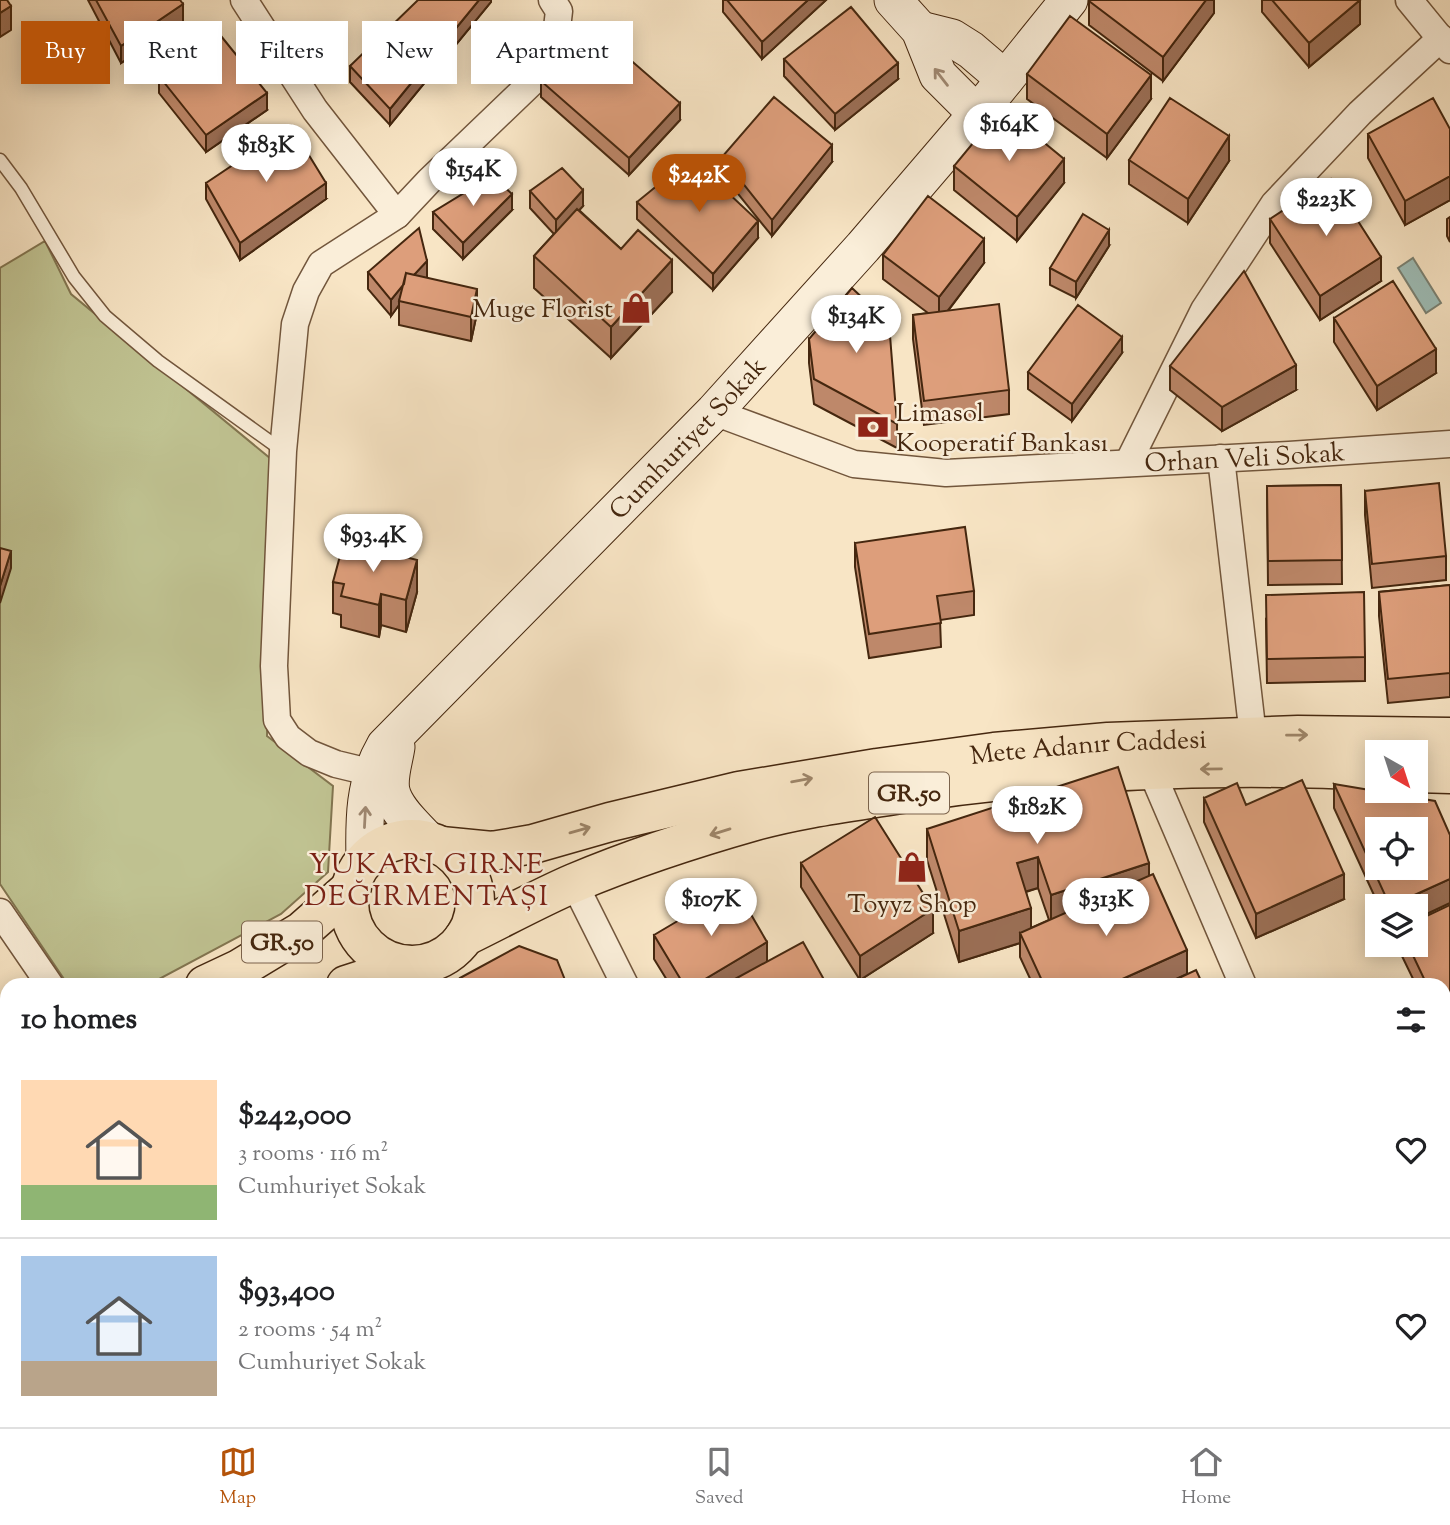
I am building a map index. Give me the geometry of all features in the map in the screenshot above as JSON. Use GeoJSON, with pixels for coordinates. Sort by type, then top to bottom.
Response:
{"type":"FeatureCollection","features":[{"type":"Feature","properties":{"kind":"main road","name":"Mete Adanır Caddesi"},"geometry":{"type":"LineString","coordinates":[[435,843],[492,851],[533,844],[610,822],[739,791],[994,752],[1108,742],[1253,736],[1450,737]]}},
{"type":"Feature","properties":{"kind":"main road","name":"Mete Adanır Caddesi"},"geometry":{"type":"LineString","coordinates":[[464,937],[574,883],[692,840],[757,820],[825,806],[1007,780],[1151,770],[1315,767],[1365,770]]}},
{"type":"Feature","properties":{"kind":"main road"},"geometry":{"type":"LineString","coordinates":[[1428,773],[1450,774]]}},
{"type":"Feature","properties":{"kind":"main road","name":"GR.50"},"geometry":{"type":"LineString","coordinates":[[220,978],[302,931],[378,850],[393,842],[410,839],[435,843]]}},
{"type":"Feature","properties":{"kind":"main road"},"geometry":{"type":"LineString","coordinates":[[435,843],[456,856],[467,870],[474,886],[472,921],[464,937]]}},
{"type":"Feature","properties":{"kind":"main road","name":"GR.50"},"geometry":{"type":"LineString","coordinates":[[358,874],[349,902],[351,918],[366,945],[378,955],[392,962],[424,964],[453,950],[464,937]]}},
{"type":"Feature","properties":{"kind":"main road","name":"GR.50"},"geometry":{"type":"LineString","coordinates":[[368,978],[408,965]]}},
{"type":"Feature","properties":{"kind":"street"},"geometry":{"type":"LineString","coordinates":[[244,0],[315,110],[397,215]]}},
{"type":"Feature","properties":{"kind":"street"},"geometry":{"type":"LineString","coordinates":[[435,843],[396,803],[381,776],[309,753],[288,737],[277,720],[274,666],[283,451],[295,324],[306,290],[321,264],[397,215],[552,62],[559,11],[552,0]]}},
{"type":"Feature","properties":{"kind":"street"},"geometry":{"type":"LineString","coordinates":[[893,0],[920,30],[938,75],[977,114]]}},
{"type":"Feature","properties":{"kind":"street","name":"Cumhuriyet Sokak"},"geometry":{"type":"LineString","coordinates":[[381,776],[398,732],[714,412],[863,247],[977,114],[1069,0]]}},
{"type":"Feature","properties":{"kind":"street"},"geometry":{"type":"LineString","coordinates":[[1128,463],[1204,310],[1274,204],[1360,113],[1445,44],[1409,0]]}},
{"type":"Feature","properties":{"kind":"street"},"geometry":{"type":"LineString","coordinates":[[920,30],[951,38],[971,50],[1005,79]]}},
{"type":"Feature","properties":{"kind":"street","name":"Orhan Veli Sokak"},"geometry":{"type":"LineString","coordinates":[[714,412],[854,464],[946,473],[1450,444]]}},
{"type":"Feature","properties":{"kind":"street"},"geometry":{"type":"LineString","coordinates":[[1220,458],[1253,736]]}},
{"type":"Feature","properties":{"kind":"street"},"geometry":{"type":"LineString","coordinates":[[1151,770],[1240,978]]}},
{"type":"Feature","properties":{"kind":"street"},"geometry":{"type":"LineString","coordinates":[[358,874],[365,809],[381,776]]}},
{"type":"Feature","properties":{"kind":"street"},"geometry":{"type":"LineString","coordinates":[[574,883],[622,978]]}},
{"type":"Feature","properties":{"kind":"street"},"geometry":{"type":"LineString","coordinates":[[0,912],[45,978]]}},
{"type":"Feature","properties":{"kind":"lane"},"geometry":{"type":"LineString","coordinates":[[0,160],[20,187],[74,277],[105,316],[158,361],[283,451]]}},
{"type":"Feature","properties":{"kind":"green space"},"geometry":{"type":"Polygon","coordinates":[[[45,241],[71,294],[271,459],[267,736],[333,786],[328,872],[281,914],[161,978],[63,978],[0,884],[0,268],[45,241]]]}},
{"type":"Feature","properties":{"kind":"water"},"geometry":{"type":"Polygon","coordinates":[[[1413,258],[1441,303],[1426,313],[1398,268],[1413,258]]]}},
{"type":"Feature","properties":{"kind":"building"},"geometry":{"type":"Polygon","coordinates":[[[0,0],[7,0],[11,6],[0,13],[0,0]]]}},
{"type":"Feature","properties":{"kind":"building"},"geometry":{"type":"Polygon","coordinates":[[[96,0],[180,0],[183,4],[158,21],[124,21],[124,44],[121,46],[110,21],[107,21],[96,0]]]}},
{"type":"Feature","properties":{"kind":"building"},"geometry":{"type":"Polygon","coordinates":[[[418,0],[479,0],[457,27],[457,21],[396,21],[418,0]]]}},
{"type":"Feature","properties":{"kind":"building"},"geometry":{"type":"Polygon","coordinates":[[[727,0],[808,0],[762,42],[727,0]]]}},
{"type":"Feature","properties":{"kind":"building"},"geometry":{"type":"Polygon","coordinates":[[[1089,0],[1206,0],[1163,57],[1089,0]]]}},
{"type":"Feature","properties":{"kind":"building"},"geometry":{"type":"Polygon","coordinates":[[[1272,0],[1360,0],[1309,43],[1272,0]]]}},
{"type":"Feature","properties":{"kind":"building"},"geometry":{"type":"Polygon","coordinates":[[[851,7],[898,63],[835,114],[784,59],[851,7]]]}},
{"type":"Feature","properties":{"kind":"building"},"geometry":{"type":"Polygon","coordinates":[[[1070,16],[1151,75],[1107,134],[1027,74],[1070,16]]]}},
{"type":"Feature","properties":{"kind":"building"},"geometry":{"type":"Polygon","coordinates":[[[222,37],[236,55],[236,84],[260,84],[267,93],[206,135],[165,84],[222,84],[222,37]]]}},
{"type":"Feature","properties":{"kind":"building"},"geometry":{"type":"Polygon","coordinates":[[[362,54],[362,79],[350,66],[362,54]]]}},
{"type":"Feature","properties":{"kind":"building"},"geometry":{"type":"Polygon","coordinates":[[[633,62],[680,103],[629,158],[544,84],[633,84],[633,62]]]}},
{"type":"Feature","properties":{"kind":"building"},"geometry":{"type":"Polygon","coordinates":[[[367,84],[410,84],[390,109],[367,84]]]}},
{"type":"Feature","properties":{"kind":"building"},"geometry":{"type":"Polygon","coordinates":[[[774,97],[832,145],[772,220],[722,157],[774,97]]]}},
{"type":"Feature","properties":{"kind":"building"},"geometry":{"type":"Polygon","coordinates":[[[1170,98],[1229,136],[1188,199],[1129,160],[1170,98]]]}},
{"type":"Feature","properties":{"kind":"building"},"geometry":{"type":"Polygon","coordinates":[[[1433,98],[1450,129],[1450,176],[1405,201],[1368,134],[1433,98]]]}},
{"type":"Feature","properties":{"kind":"building"},"geometry":{"type":"Polygon","coordinates":[[[1002,108],[1064,159],[1017,217],[954,166],[1002,108]]]}},
{"type":"Feature","properties":{"kind":"building"},"geometry":{"type":"Polygon","coordinates":[[[291,126],[326,183],[240,243],[206,183],[291,126]]]}},
{"type":"Feature","properties":{"kind":"building"},"geometry":{"type":"Polygon","coordinates":[[[691,158],[758,221],[713,274],[637,202],[691,158]]]}},
{"type":"Feature","properties":{"kind":"building"},"geometry":{"type":"Polygon","coordinates":[[[562,168],[583,190],[556,220],[530,191],[562,168]]]}},
{"type":"Feature","properties":{"kind":"building"},"geometry":{"type":"Polygon","coordinates":[[[492,176],[512,194],[463,243],[433,212],[492,176]]]}},
{"type":"Feature","properties":{"kind":"building"},"geometry":{"type":"Polygon","coordinates":[[[1331,179],[1381,257],[1320,296],[1270,219],[1331,179]]]}},
{"type":"Feature","properties":{"kind":"building"},"geometry":{"type":"Polygon","coordinates":[[[928,196],[984,239],[939,297],[883,255],[928,196]]]}},
{"type":"Feature","properties":{"kind":"building"},"geometry":{"type":"Polygon","coordinates":[[[577,209],[621,249],[638,230],[672,260],[611,327],[534,256],[577,209]]]}},
{"type":"Feature","properties":{"kind":"building"},"geometry":{"type":"Polygon","coordinates":[[[1083,214],[1109,230],[1076,282],[1050,268],[1083,214]]]}},
{"type":"Feature","properties":{"kind":"building"},"geometry":{"type":"Polygon","coordinates":[[[419,228],[427,261],[414,275],[406,273],[404,284],[391,300],[368,272],[419,228]]]}},
{"type":"Feature","properties":{"kind":"building"},"geometry":{"type":"Polygon","coordinates":[[[1244,271],[1296,365],[1222,407],[1170,366],[1244,271]]]}},
{"type":"Feature","properties":{"kind":"building"},"geometry":{"type":"Polygon","coordinates":[[[406,273],[477,289],[471,317],[399,301],[406,273]]]}},
{"type":"Feature","properties":{"kind":"building"},"geometry":{"type":"Polygon","coordinates":[[[1393,281],[1436,349],[1377,386],[1334,318],[1393,281]]]}},
{"type":"Feature","properties":{"kind":"building"},"geometry":{"type":"Polygon","coordinates":[[[852,288],[889,323],[897,424],[814,379],[809,339],[852,288]]]}},
{"type":"Feature","properties":{"kind":"building"},"geometry":{"type":"Polygon","coordinates":[[[999,304],[1009,390],[924,401],[913,315],[999,304]]]}},
{"type":"Feature","properties":{"kind":"building"},"geometry":{"type":"Polygon","coordinates":[[[1078,305],[1122,337],[1072,404],[1028,372],[1078,305]]]}},
{"type":"Feature","properties":{"kind":"building"},"geometry":{"type":"Polygon","coordinates":[[[1439,483],[1446,556],[1372,564],[1365,491],[1439,483]]]}},
{"type":"Feature","properties":{"kind":"building"},"geometry":{"type":"Polygon","coordinates":[[[1341,485],[1342,560],[1268,561],[1267,486],[1341,485]]]}},
{"type":"Feature","properties":{"kind":"building"},"geometry":{"type":"Polygon","coordinates":[[[965,527],[974,591],[937,596],[941,623],[869,634],[855,543],[965,527]]]}},
{"type":"Feature","properties":{"kind":"building"},"geometry":{"type":"Polygon","coordinates":[[[344,541],[417,560],[406,600],[381,594],[379,605],[341,596],[344,584],[333,582],[344,541]]]}},
{"type":"Feature","properties":{"kind":"building"},"geometry":{"type":"Polygon","coordinates":[[[0,548],[11,551],[0,586],[0,548]]]}},
{"type":"Feature","properties":{"kind":"building"},"geometry":{"type":"Polygon","coordinates":[[[1450,585],[1450,673],[1388,679],[1379,592],[1450,585]]]}},
{"type":"Feature","properties":{"kind":"building"},"geometry":{"type":"Polygon","coordinates":[[[1364,592],[1365,657],[1267,659],[1266,595],[1364,592]]]}},
{"type":"Feature","properties":{"kind":"building"},"geometry":{"type":"Polygon","coordinates":[[[1118,767],[1149,863],[1051,895],[1038,857],[1017,863],[1031,908],[959,931],[927,829],[1118,767]]]}},
{"type":"Feature","properties":{"kind":"building"},"geometry":{"type":"Polygon","coordinates":[[[1302,780],[1344,874],[1256,914],[1204,798],[1237,783],[1246,805],[1302,780]]]}},
{"type":"Feature","properties":{"kind":"building"},"geometry":{"type":"Polygon","coordinates":[[[1334,784],[1365,789],[1365,803],[1435,801],[1450,835],[1450,879],[1417,894],[1384,894],[1378,880],[1428,880],[1428,817],[1365,817],[1365,852],[1334,784]]]}},
{"type":"Feature","properties":{"kind":"building"},"geometry":{"type":"Polygon","coordinates":[[[875,817],[933,909],[860,956],[801,863],[875,817]]]}},
{"type":"Feature","properties":{"kind":"building"},"geometry":{"type":"Polygon","coordinates":[[[1153,874],[1187,950],[1125,978],[1041,978],[1020,933],[1153,874]]]}},
{"type":"Feature","properties":{"kind":"building"},"geometry":{"type":"Polygon","coordinates":[[[735,887],[767,942],[707,978],[680,978],[654,935],[735,887]]]}},
{"type":"Feature","properties":{"kind":"building"},"geometry":{"type":"Polygon","coordinates":[[[1450,905],[1450,978],[1424,978],[1414,957],[1428,957],[1428,915],[1450,905]]]}},
{"type":"Feature","properties":{"kind":"building"},"geometry":{"type":"Polygon","coordinates":[[[803,942],[823,978],[737,978],[803,942]]]}},
{"type":"Feature","properties":{"kind":"building"},"geometry":{"type":"Polygon","coordinates":[[[519,946],[557,960],[564,978],[460,978],[519,946]]]}},
{"type":"Feature","properties":{"kind":"building"},"geometry":{"type":"Polygon","coordinates":[[[1196,970],[1200,978],[1179,978],[1196,970]]]}},
{"type":"Feature","properties":{"kind":"place","name":"Muge Florist"},"geometry":{"type":"Point","coordinates":[636,308]}},
{"type":"Feature","properties":{"kind":"place","name":"Limasol Kooperatif Bankası"},"geometry":{"type":"Point","coordinates":[873,427]}},
{"type":"Feature","properties":{"kind":"place","name":"Toyyz Shop"},"geometry":{"type":"Point","coordinates":[912,867]}},
{"type":"Feature","properties":{"kind":"district","name":"YUKARI GIRNE DEĞIRMENTAŞI"},"geometry":{"type":"Point","coordinates":[427,879]}}]}
